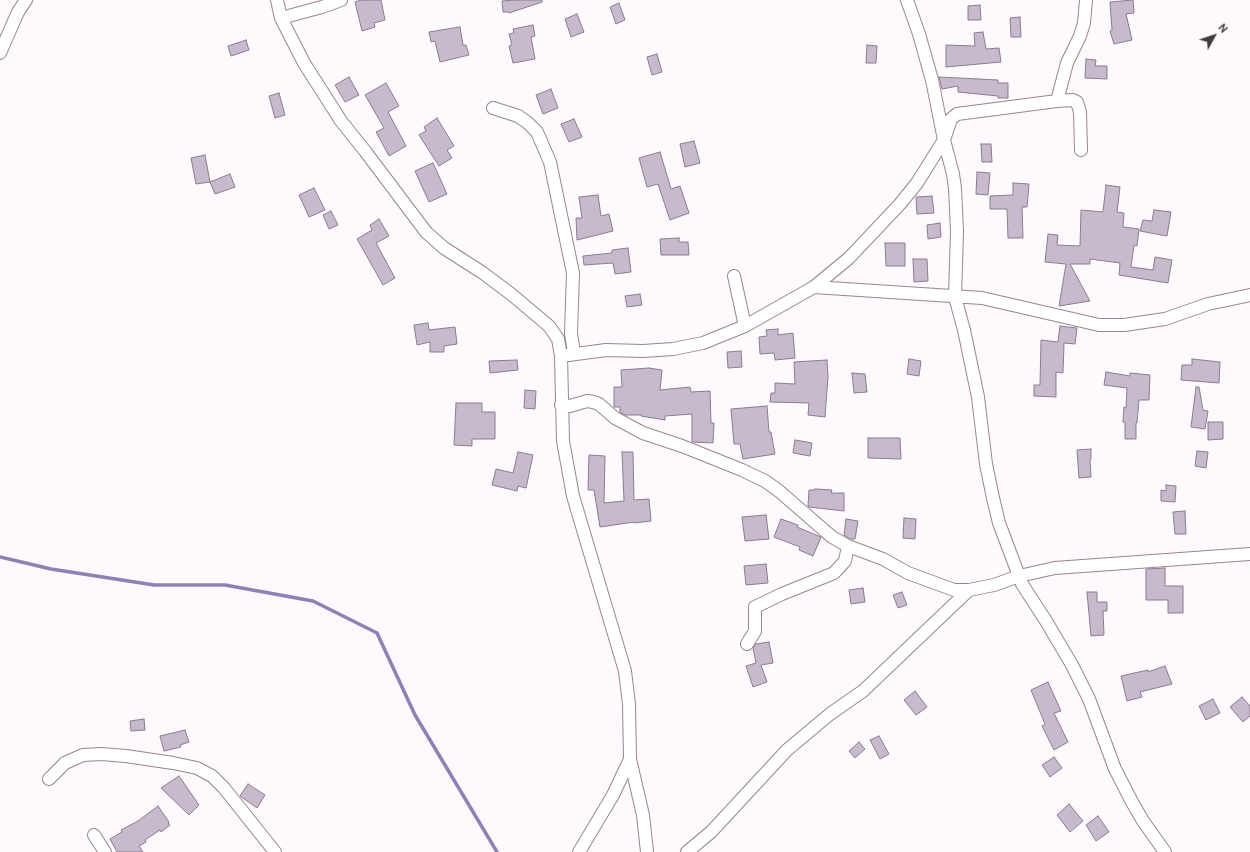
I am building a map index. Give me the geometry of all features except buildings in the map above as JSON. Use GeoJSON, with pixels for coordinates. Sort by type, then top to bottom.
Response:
{"type":"FeatureCollection","features":[{"type":"Feature","properties":{"kind":"street"},"geometry":{"type":"LineString","coordinates":[[0,53],[18,12],[26,0]]}},
{"type":"Feature","properties":{"kind":"street"},"geometry":{"type":"LineString","coordinates":[[277,0],[281,18],[304,63],[340,121],[370,157],[426,232],[444,248],[483,273],[511,294],[549,326],[558,339],[561,356],[563,441],[573,496],[625,671],[629,704],[630,759],[643,815],[647,852]]}},
{"type":"Feature","properties":{"kind":"street"},"geometry":{"type":"LineString","coordinates":[[281,18],[322,8],[341,0]]}},
{"type":"Feature","properties":{"kind":"street"},"geometry":{"type":"LineString","coordinates":[[907,0],[919,34],[932,80],[955,188],[957,230],[955,297],[964,330],[978,397],[986,464],[999,523],[1025,588],[1072,665],[1089,699],[1115,769],[1143,821],[1165,852]]}},
{"type":"Feature","properties":{"kind":"street"},"geometry":{"type":"LineString","coordinates":[[1057,101],[1067,64],[1080,36],[1084,23],[1086,0]]}},
{"type":"Feature","properties":{"kind":"street"},"geometry":{"type":"LineString","coordinates":[[561,356],[574,353],[606,350],[673,349],[703,343],[745,326],[814,287],[849,258],[900,204],[917,183],[944,140],[951,119],[957,114],[1074,100],[1079,106],[1081,150]]}},
{"type":"Feature","properties":{"kind":"street"},"geometry":{"type":"LineString","coordinates":[[493,108],[518,116],[528,123],[537,132],[550,162],[573,273],[571,333],[574,353]]}},
{"type":"Feature","properties":{"kind":"street"},"geometry":{"type":"LineString","coordinates":[[734,276],[745,326]]}},
{"type":"Feature","properties":{"kind":"street"},"geometry":{"type":"LineString","coordinates":[[814,287],[982,298],[1099,325],[1124,325],[1165,319],[1208,304],[1250,295]]}},
{"type":"Feature","properties":{"kind":"street"},"geometry":{"type":"LineString","coordinates":[[562,405],[570,406],[587,401],[599,404],[615,418],[643,433],[682,446],[742,470],[765,481],[779,491],[832,537],[848,546],[883,559],[908,573],[954,590],[970,590],[994,585],[1019,576],[1055,568],[1250,554]]}},
{"type":"Feature","properties":{"kind":"street"},"geometry":{"type":"LineString","coordinates":[[747,644],[755,631],[755,607],[782,594],[834,573],[846,561],[848,546]]}},
{"type":"Feature","properties":{"kind":"street"},"geometry":{"type":"LineString","coordinates":[[686,852],[711,832],[787,750],[830,714],[863,691],[970,590]]}},
{"type":"Feature","properties":{"kind":"street"},"geometry":{"type":"LineString","coordinates":[[49,779],[65,763],[83,755],[100,754],[126,756],[197,768],[212,776],[224,788],[275,852]]}},
{"type":"Feature","properties":{"kind":"street"},"geometry":{"type":"LineString","coordinates":[[579,852],[613,795],[630,759]]}},
{"type":"Feature","properties":{"kind":"street"},"geometry":{"type":"LineString","coordinates":[[94,835],[105,852]]}},
{"type":"Feature","properties":{"kind":"waterway"},"geometry":{"type":"LineString","coordinates":[[0,557],[51,569],[154,585],[225,585],[313,601],[377,633],[415,715],[497,852]]}}]}
